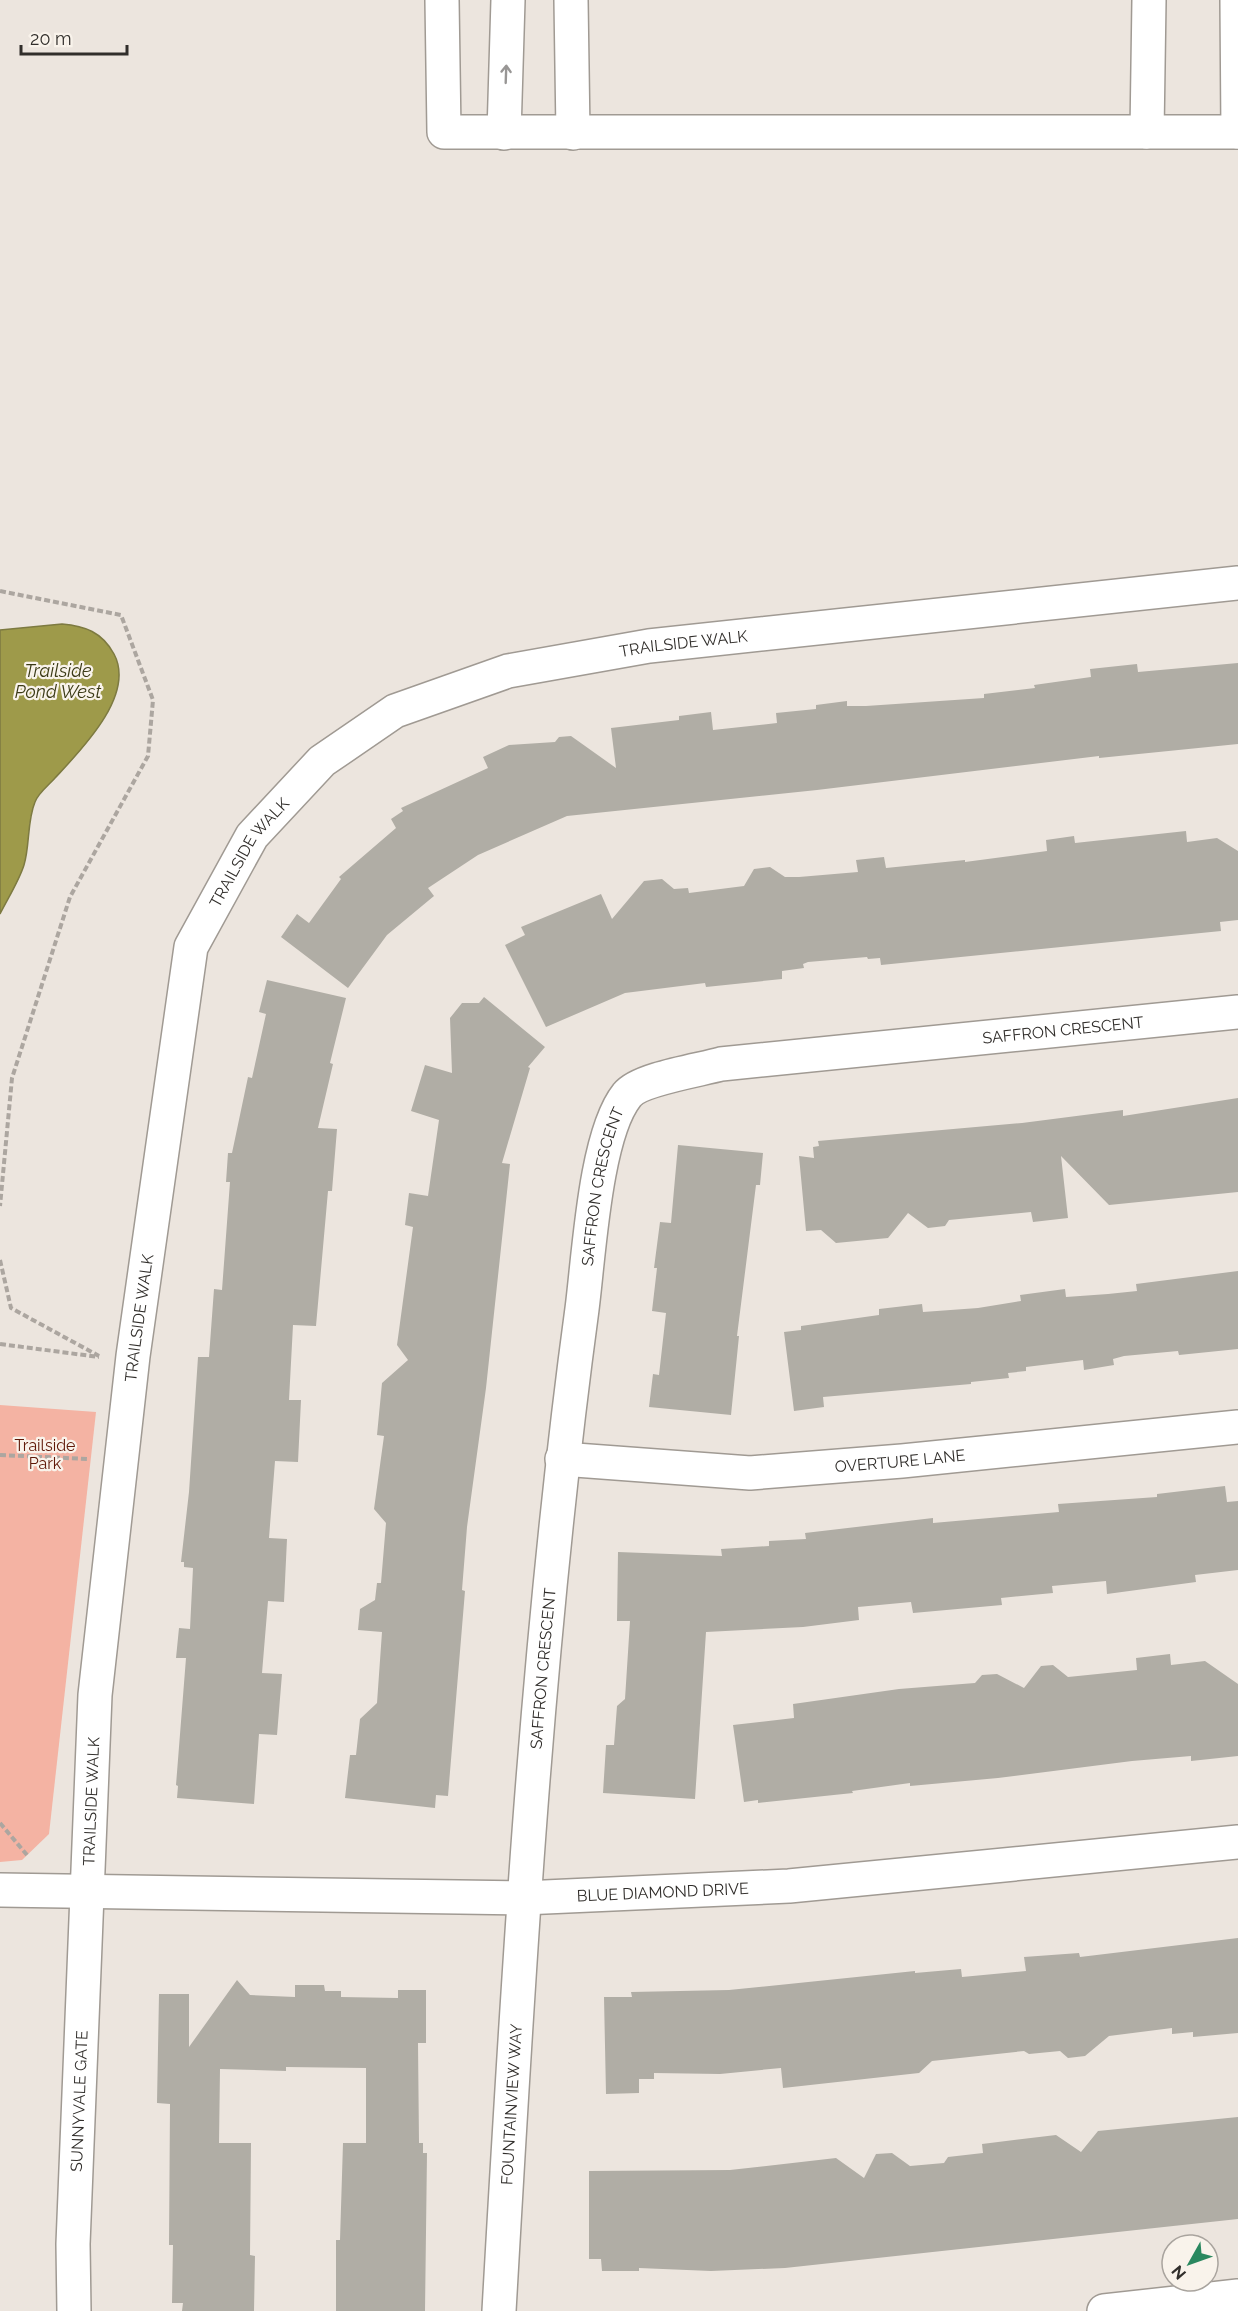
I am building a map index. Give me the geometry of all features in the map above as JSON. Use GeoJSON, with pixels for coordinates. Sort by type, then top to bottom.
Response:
{"type":"FeatureCollection","features":[{"type":"Feature","properties":{"kind":"street"},"geometry":{"type":"LineString","coordinates":[[442,0],[444,132],[504,133],[1238,132],[1237,0]]}},
{"type":"Feature","properties":{"kind":"street"},"geometry":{"type":"LineString","coordinates":[[504,133],[508,0]]}},
{"type":"Feature","properties":{"kind":"street"},"geometry":{"type":"LineString","coordinates":[[571,0],[573,133]]}},
{"type":"Feature","properties":{"kind":"street"},"geometry":{"type":"LineString","coordinates":[[1147,132],[1149,0]]}},
{"type":"Feature","properties":{"kind":"street","name":"TRAILSIDE WALK"},"geometry":{"type":"LineString","coordinates":[[86,1891],[95,1695],[133,1356],[191,947],[252,836],[322,761],[395,711],[508,671],[649,646],[1238,583]]}},
{"type":"Feature","properties":{"kind":"street","name":"SAFFRON CRESCENT"},"geometry":{"type":"LineString","coordinates":[[523,1898],[562,1459],[604,1142],[627,1094],[641,1085],[721,1064],[1238,1012]]}},
{"type":"Feature","properties":{"kind":"street","name":"OVERTURE LANE"},"geometry":{"type":"LineString","coordinates":[[562,1459],[750,1473],[902,1461],[1238,1427]]}},
{"type":"Feature","properties":{"kind":"street","name":"BLUE DIAMOND DRIVE"},"geometry":{"type":"LineString","coordinates":[[0,1890],[523,1898],[789,1886],[1238,1842]]}},
{"type":"Feature","properties":{"kind":"street","name":"SUNNYVALE GATE"},"geometry":{"type":"LineString","coordinates":[[74,2311],[73,2244],[86,1891]]}},
{"type":"Feature","properties":{"kind":"street","name":"FOUNTAINVIEW WAY"},"geometry":{"type":"LineString","coordinates":[[500,2311],[523,1898]]}},
{"type":"Feature","properties":{"kind":"street"},"geometry":{"type":"LineString","coordinates":[[1104,2311],[1238,2296]]}},
{"type":"Feature","properties":{"kind":"path"},"geometry":{"type":"LineString","coordinates":[[0,591],[121,615],[153,700],[148,756],[70,897],[12,1078],[0,1206]]}},
{"type":"Feature","properties":{"kind":"path"},"geometry":{"type":"LineString","coordinates":[[0,1260],[11,1308],[102,1358],[0,1344]]}},
{"type":"Feature","properties":{"kind":"path"},"geometry":{"type":"LineString","coordinates":[[0,1455],[122,1461]]}},
{"type":"Feature","properties":{"kind":"path"},"geometry":{"type":"LineString","coordinates":[[0,1823],[30,1858]]}},
{"type":"Feature","properties":{"kind":"green space","name":"Trailside Park"},"geometry":{"type":"Polygon","coordinates":[[[0,1405],[96,1412],[49,1834],[22,1860],[0,1862],[0,1405]]]}},
{"type":"Feature","properties":{"kind":"water","name":"Trailside Pond West"},"geometry":{"type":"Polygon","coordinates":[[[62,624],[78,626],[104,640],[114,654],[119,670],[118,687],[112,704],[91,737],[36,799],[32,809],[24,865],[0,914],[0,630],[62,624]]]}},
{"type":"Feature","properties":{"kind":"building"},"geometry":{"type":"Polygon","coordinates":[[[1238,663],[1238,744],[1099,758],[1099,756],[817,790],[567,816],[478,855],[428,888],[434,896],[387,935],[348,988],[281,937],[297,914],[309,923],[341,879],[339,877],[396,828],[391,819],[403,811],[401,808],[488,768],[483,757],[509,745],[555,742],[559,737],[571,736],[616,768],[611,728],[679,720],[679,716],[711,712],[713,730],[777,723],[776,713],[816,709],[816,705],[847,701],[847,706],[866,706],[984,698],[984,694],[1035,688],[1034,685],[1091,677],[1090,669],[1137,664],[1138,672],[1238,663]]]}},
{"type":"Feature","properties":{"kind":"building"},"geometry":{"type":"Polygon","coordinates":[[[1186,831],[1187,842],[1217,838],[1238,851],[1238,920],[1220,922],[1221,931],[881,965],[880,958],[868,959],[867,957],[808,962],[803,964],[804,968],[782,971],[782,979],[706,987],[705,983],[625,993],[546,1027],[505,945],[525,935],[521,927],[601,894],[612,919],[644,881],[662,879],[674,889],[688,888],[689,893],[744,886],[754,869],[770,867],[785,877],[858,872],[856,860],[884,857],[886,868],[965,860],[965,862],[1047,851],[1046,840],[1074,836],[1075,843],[1186,831]]]}},
{"type":"Feature","properties":{"kind":"building"},"geometry":{"type":"Polygon","coordinates":[[[267,980],[346,998],[330,1063],[333,1064],[318,1128],[337,1129],[332,1191],[328,1191],[316,1326],[293,1325],[289,1400],[301,1400],[298,1462],[275,1461],[269,1538],[287,1539],[284,1602],[268,1601],[262,1673],[282,1674],[277,1735],[259,1734],[254,1804],[177,1798],[178,1786],[176,1785],[186,1658],[176,1658],[179,1628],[190,1629],[193,1568],[184,1567],[184,1562],[181,1562],[189,1492],[198,1357],[209,1357],[214,1289],[222,1290],[230,1182],[226,1182],[228,1153],[232,1153],[248,1077],[252,1078],[266,1014],[259,1012],[267,980]]]}},
{"type":"Feature","properties":{"kind":"building"},"geometry":{"type":"Polygon","coordinates":[[[484,997],[545,1047],[528,1067],[530,1068],[502,1163],[510,1164],[486,1388],[467,1527],[462,1590],[465,1591],[448,1796],[436,1795],[435,1808],[345,1798],[350,1755],[356,1755],[360,1719],[377,1703],[382,1632],[358,1630],[360,1609],[375,1600],[377,1583],[381,1583],[386,1523],[374,1509],[384,1436],[377,1435],[382,1383],[408,1360],[397,1345],[413,1227],[405,1225],[409,1193],[428,1196],[439,1120],[411,1111],[425,1065],[452,1073],[450,1018],[462,1003],[479,1003],[484,997]]]}},
{"type":"Feature","properties":{"kind":"building"},"geometry":{"type":"Polygon","coordinates":[[[1238,1098],[1238,1192],[1109,1205],[1061,1156],[1068,1218],[1033,1222],[1031,1212],[949,1220],[945,1226],[928,1228],[908,1213],[888,1238],[836,1243],[821,1230],[806,1231],[799,1156],[814,1158],[813,1147],[819,1146],[818,1141],[1022,1123],[1123,1110],[1123,1116],[1238,1098]]]}},
{"type":"Feature","properties":{"kind":"building"},"geometry":{"type":"Polygon","coordinates":[[[678,1145],[763,1153],[760,1185],[756,1185],[737,1336],[739,1336],[731,1415],[649,1407],[653,1374],[659,1375],[666,1313],[652,1311],[657,1268],[654,1268],[660,1222],[671,1223],[678,1145]]]}},
{"type":"Feature","properties":{"kind":"building"},"geometry":{"type":"Polygon","coordinates":[[[1238,1271],[1238,1349],[1179,1355],[1178,1351],[1124,1356],[1113,1359],[1114,1365],[1084,1370],[1083,1360],[1026,1367],[1026,1371],[1008,1373],[1009,1378],[971,1382],[971,1384],[823,1397],[824,1407],[794,1411],[784,1332],[801,1330],[801,1326],[879,1315],[879,1309],[922,1304],[923,1312],[978,1308],[1021,1301],[1020,1295],[1065,1289],[1066,1297],[1137,1291],[1136,1284],[1238,1271]]]}},
{"type":"Feature","properties":{"kind":"building"},"geometry":{"type":"Polygon","coordinates":[[[1225,1486],[1227,1502],[1238,1501],[1238,1570],[1195,1575],[1196,1582],[1107,1594],[1106,1581],[1052,1586],[1053,1593],[1001,1598],[1002,1605],[913,1613],[911,1602],[858,1607],[859,1620],[803,1627],[706,1632],[695,1799],[603,1793],[606,1745],[614,1745],[617,1706],[625,1699],[630,1621],[617,1621],[618,1552],[722,1556],[721,1549],[769,1546],[769,1541],[806,1539],[805,1533],[933,1518],[933,1523],[1059,1512],[1058,1504],[1157,1497],[1157,1494],[1225,1486]]]}},
{"type":"Feature","properties":{"kind":"building"},"geometry":{"type":"Polygon","coordinates":[[[1170,1654],[1171,1665],[1205,1661],[1238,1684],[1238,1756],[1191,1761],[1191,1756],[1132,1761],[998,1778],[910,1786],[910,1783],[852,1791],[853,1793],[758,1803],[758,1800],[744,1802],[733,1725],[794,1718],[793,1704],[899,1689],[975,1683],[982,1675],[997,1674],[1024,1688],[1041,1666],[1053,1665],[1068,1677],[1137,1670],[1136,1658],[1170,1654]]]}},
{"type":"Feature","properties":{"kind":"building"},"geometry":{"type":"Polygon","coordinates":[[[1238,1938],[1238,2033],[1193,2037],[1193,2032],[1172,2034],[1172,2028],[1109,2036],[1085,2056],[1068,2058],[1060,2051],[1029,2054],[1024,2051],[932,2061],[919,2073],[783,2088],[781,2068],[720,2074],[654,2073],[654,2079],[639,2079],[639,2093],[606,2094],[604,1997],[632,1997],[631,1992],[729,1990],[915,1971],[915,1973],[961,1969],[962,1977],[1026,1971],[1024,1957],[1079,1953],[1080,1957],[1238,1938]]]}},
{"type":"Feature","properties":{"kind":"building"},"geometry":{"type":"Polygon","coordinates":[[[237,1980],[250,1995],[295,1997],[295,1985],[324,1985],[325,1991],[341,1991],[341,1997],[398,1998],[398,1990],[426,1990],[426,2043],[418,2043],[419,2143],[423,2143],[423,2153],[427,2153],[425,2311],[336,2311],[336,2240],[340,2240],[343,2143],[366,2143],[366,2068],[286,2067],[286,2071],[220,2069],[219,2143],[251,2143],[250,2255],[255,2256],[254,2311],[182,2311],[183,2303],[172,2303],[173,2245],[169,2245],[170,2104],[157,2103],[159,1994],[189,1994],[189,2047],[237,1980]]]}},
{"type":"Feature","properties":{"kind":"building"},"geometry":{"type":"Polygon","coordinates":[[[1238,2117],[1238,2219],[785,2268],[711,2271],[639,2268],[639,2271],[602,2271],[601,2259],[589,2259],[589,2171],[730,2170],[836,2158],[864,2178],[876,2154],[892,2153],[910,2166],[944,2163],[948,2157],[983,2153],[982,2144],[1056,2135],[1081,2152],[1098,2131],[1238,2117]]]}}]}
